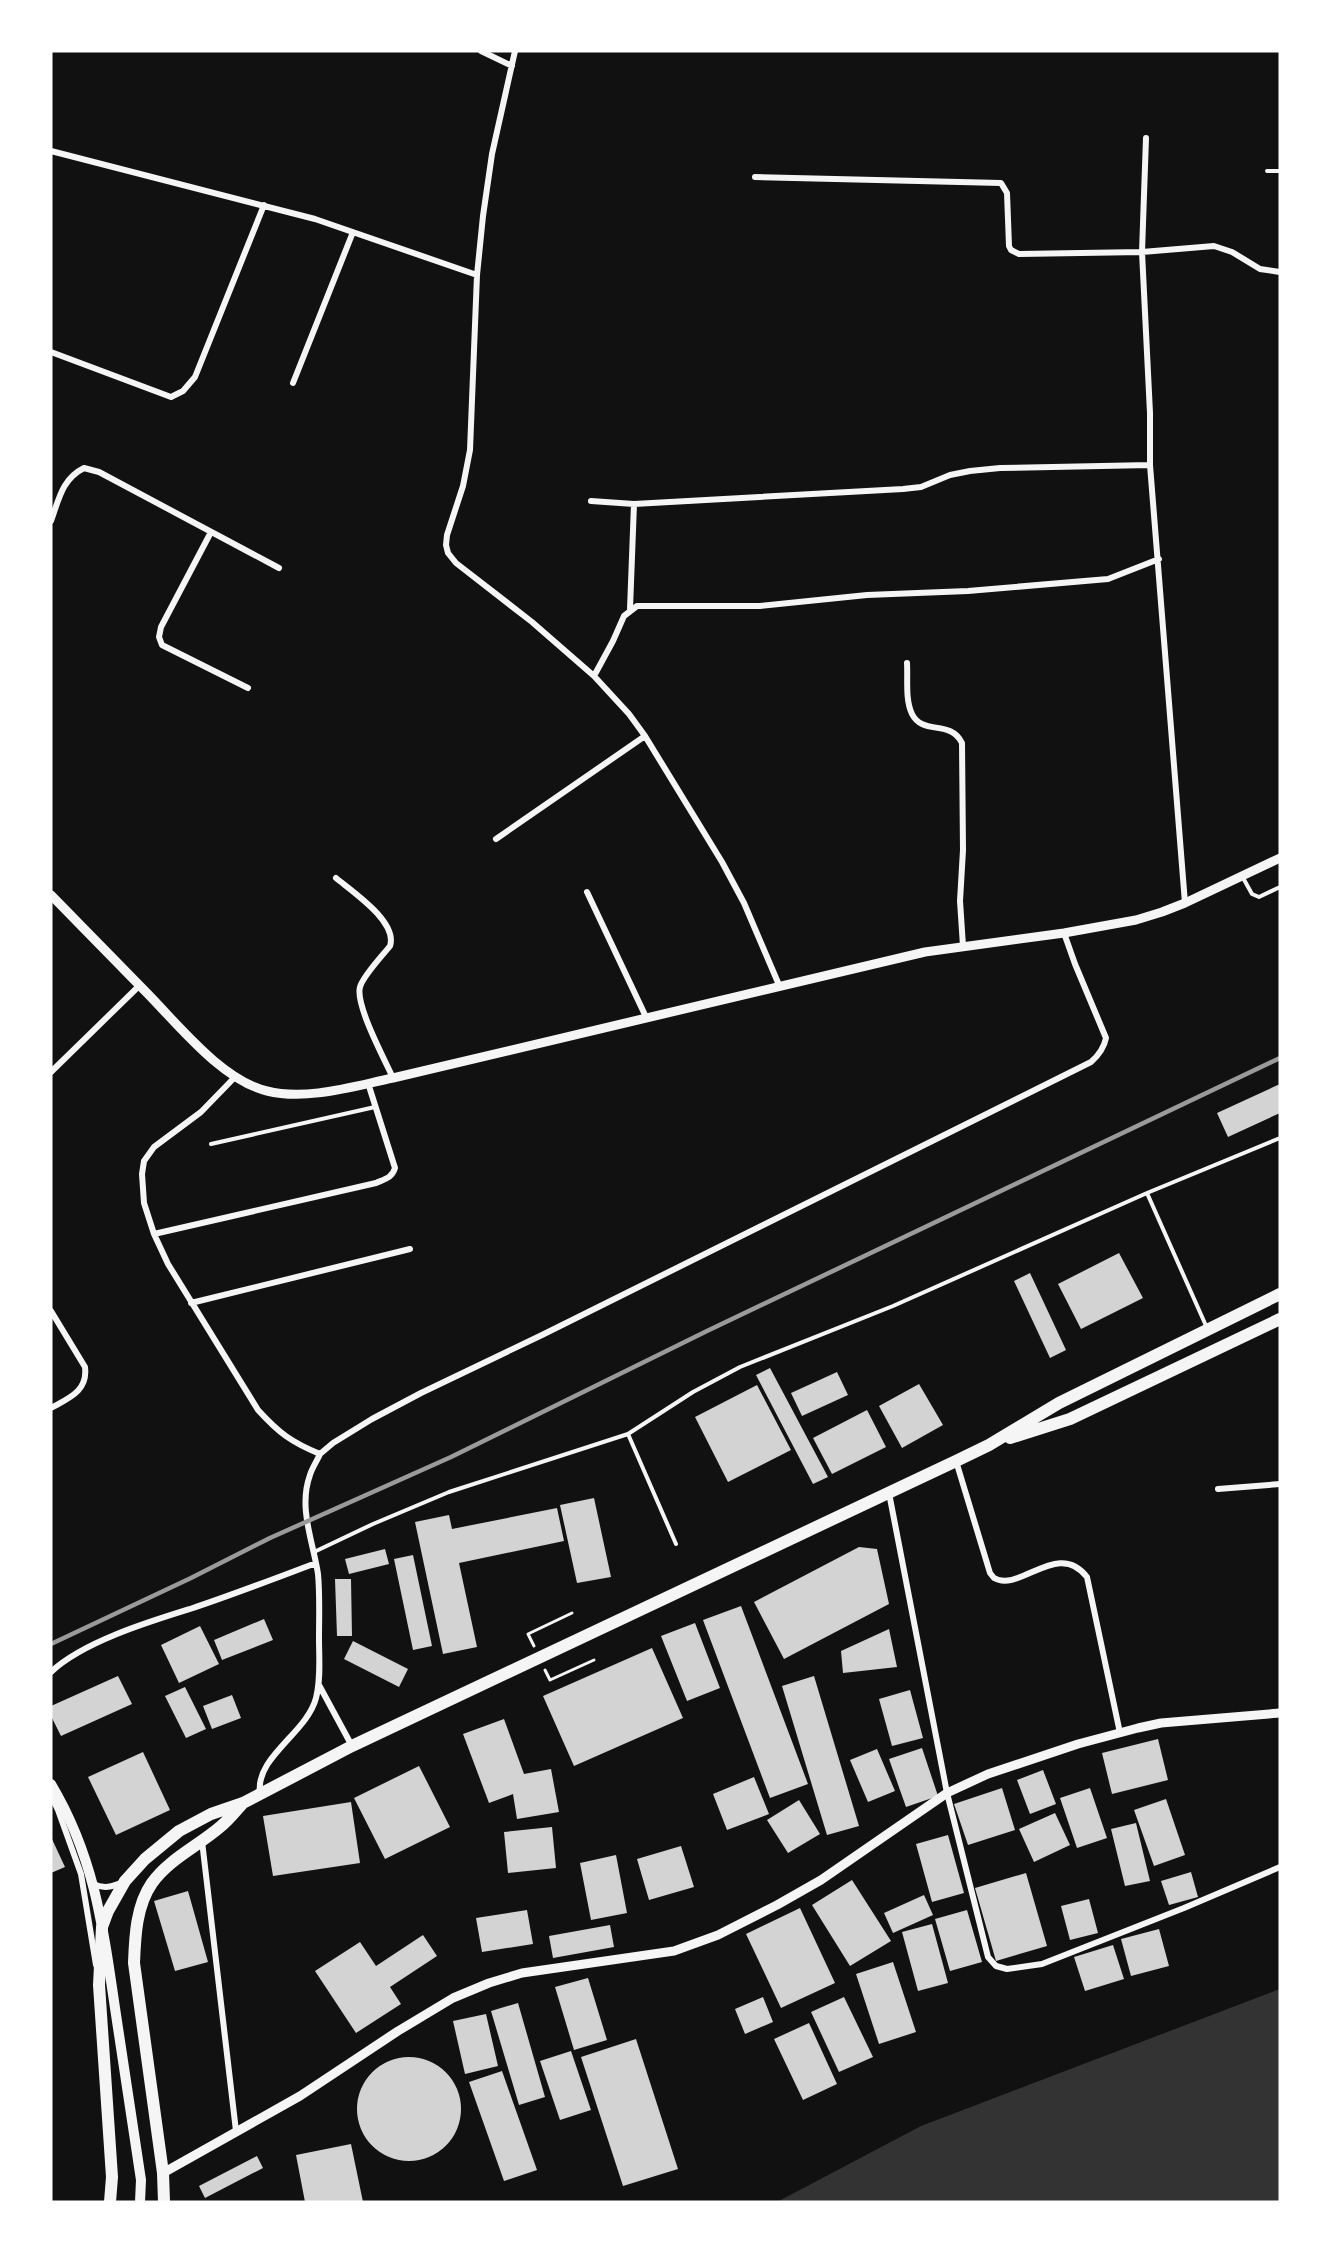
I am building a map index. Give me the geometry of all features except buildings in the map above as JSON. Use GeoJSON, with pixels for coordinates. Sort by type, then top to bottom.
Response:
{"type":"FeatureCollection","features":[{"type":"Feature","properties":{"kind":"highway"},"geometry":{"type":"LineString","coordinates":[[110,2202],[112,2177],[99,1985],[104,1919],[125,1881],[145,1859],[179,1831],[211,1814],[243,1803],[352,1746],[989,1445],[1059,1403],[1280,1294]]}},
{"type":"Feature","properties":{"kind":"highway"},"geometry":{"type":"LineString","coordinates":[[989,1445],[1070,1419],[1280,1319]]}},
{"type":"Feature","properties":{"kind":"highway"},"geometry":{"type":"LineString","coordinates":[[1095,1386],[1104,1403]]}},
{"type":"Feature","properties":{"kind":"highway"},"geometry":{"type":"LineString","coordinates":[[164,2202],[163,2173],[134,1963],[135,1936],[144,1899],[152,1883],[170,1863],[222,1826],[243,1803]]}},
{"type":"Feature","properties":{"kind":"main road"},"geometry":{"type":"LineString","coordinates":[[51,1784],[83,1848],[101,1915],[141,2180],[140,2202]]}},
{"type":"Feature","properties":{"kind":"street"},"geometry":{"type":"LineString","coordinates":[[481,51],[512,66]]}},
{"type":"Feature","properties":{"kind":"street"},"geometry":{"type":"LineString","coordinates":[[515,51],[492,154],[483,216],[477,275],[470,450],[463,486],[447,535],[448,553],[464,571],[532,621],[615,696],[645,736],[728,872],[744,903],[779,985]]}},
{"type":"Feature","properties":{"kind":"street"},"geometry":{"type":"LineString","coordinates":[[1146,138],[1142,252],[1150,413],[1150,465],[1185,903]]}},
{"type":"Feature","properties":{"kind":"street"},"geometry":{"type":"LineString","coordinates":[[51,151],[264,205],[353,232],[477,275]]}},
{"type":"Feature","properties":{"kind":"street"},"geometry":{"type":"LineString","coordinates":[[755,177],[1000,183],[1006,194],[1009,246],[1019,254],[1142,252],[1214,246],[1233,252],[1260,269],[1280,272]]}},
{"type":"Feature","properties":{"kind":"street"},"geometry":{"type":"LineString","coordinates":[[51,352],[171,397],[183,391],[195,377],[264,205]]}},
{"type":"Feature","properties":{"kind":"street"},"geometry":{"type":"LineString","coordinates":[[293,383],[353,232]]}},
{"type":"Feature","properties":{"kind":"street"},"geometry":{"type":"LineString","coordinates":[[591,501],[634,504],[903,489],[921,487],[950,475],[1000,468],[1150,465]]}},
{"type":"Feature","properties":{"kind":"street"},"geometry":{"type":"LineString","coordinates":[[51,521],[66,481],[74,473],[84,468],[99,472],[279,568]]}},
{"type":"Feature","properties":{"kind":"street"},"geometry":{"type":"LineString","coordinates":[[630,609],[634,504]]}},
{"type":"Feature","properties":{"kind":"street"},"geometry":{"type":"LineString","coordinates":[[211,532],[161,627],[159,637],[162,645],[248,688]]}},
{"type":"Feature","properties":{"kind":"street"},"geometry":{"type":"LineString","coordinates":[[594,676],[624,616],[630,609],[637,606],[760,606],[867,595],[968,591],[1108,579],[1159,559]]}},
{"type":"Feature","properties":{"kind":"street"},"geometry":{"type":"LineString","coordinates":[[907,663],[909,702],[915,719],[928,727],[947,728],[962,743],[963,850],[960,901],[963,946]]}},
{"type":"Feature","properties":{"kind":"street"},"geometry":{"type":"LineString","coordinates":[[496,839],[645,736]]}},
{"type":"Feature","properties":{"kind":"street"},"geometry":{"type":"LineString","coordinates":[[51,895],[234,1078],[268,1092],[297,1094],[327,1091],[393,1078],[925,951],[1064,933],[1136,920],[1185,903],[1280,858]]}},
{"type":"Feature","properties":{"kind":"street"},"geometry":{"type":"LineString","coordinates":[[336,878],[385,921],[390,930],[392,939],[390,946],[364,979],[360,987],[360,996],[366,1020],[393,1078]]}},
{"type":"Feature","properties":{"kind":"street"},"geometry":{"type":"LineString","coordinates":[[587,892],[646,1017]]}},
{"type":"Feature","properties":{"kind":"street"},"geometry":{"type":"LineString","coordinates":[[260,1794],[259,1785],[264,1772],[277,1750],[303,1725],[312,1711],[319,1684],[319,1596],[316,1563],[306,1511],[310,1475],[320,1454],[333,1443],[372,1419],[421,1393],[1091,1062],[1098,1056],[1106,1038],[1064,933]]}},
{"type":"Feature","properties":{"kind":"street"},"geometry":{"type":"LineString","coordinates":[[51,1072],[140,985]]}},
{"type":"Feature","properties":{"kind":"street"},"geometry":{"type":"LineString","coordinates":[[234,1078],[201,1112],[154,1148],[144,1161],[142,1174],[144,1203],[154,1234],[168,1264],[258,1410],[276,1430],[293,1442],[320,1454]]}},
{"type":"Feature","properties":{"kind":"street"},"geometry":{"type":"LineString","coordinates":[[154,1234],[376,1183],[388,1178],[393,1174],[395,1168],[368,1083]]}},
{"type":"Feature","properties":{"kind":"street"},"geometry":{"type":"LineString","coordinates":[[191,1303],[410,1250]]}},
{"type":"Feature","properties":{"kind":"street"},"geometry":{"type":"LineString","coordinates":[[51,1311],[85,1367],[86,1377],[77,1391],[51,1408]]}},
{"type":"Feature","properties":{"kind":"street"},"geometry":{"type":"LineString","coordinates":[[956,1461],[990,1573],[994,1578],[1006,1581],[1058,1563],[1070,1563],[1087,1577],[1120,1733]]}},
{"type":"Feature","properties":{"kind":"street"},"geometry":{"type":"LineString","coordinates":[[1218,1489],[1280,1484]]}},
{"type":"Feature","properties":{"kind":"street"},"geometry":{"type":"LineString","coordinates":[[889,1492],[947,1793],[988,1957],[996,1966],[1007,1969],[1042,1964],[1280,1867]]}},
{"type":"Feature","properties":{"kind":"street"},"geometry":{"type":"LineString","coordinates":[[51,1672],[74,1656],[125,1632],[316,1563]]}},
{"type":"Feature","properties":{"kind":"street"},"geometry":{"type":"LineString","coordinates":[[319,1684],[352,1746]]}},
{"type":"Feature","properties":{"kind":"street"},"geometry":{"type":"LineString","coordinates":[[163,2173],[300,2096],[398,2031],[453,1998],[506,1978],[544,1969],[674,1951],[694,1945],[739,1925],[820,1880],[947,1793],[988,1774],[1120,1733],[1161,1723],[1280,1713]]}},
{"type":"Feature","properties":{"kind":"street"},"geometry":{"type":"LineString","coordinates":[[51,1796],[81,1874],[99,1985]]}},
{"type":"Feature","properties":{"kind":"street"},"geometry":{"type":"LineString","coordinates":[[202,1841],[236,2131]]}},
{"type":"Feature","properties":{"kind":"street"},"geometry":{"type":"LineString","coordinates":[[81,1874],[92,1884],[101,1888],[115,1886],[125,1881]]}},
{"type":"Feature","properties":{"kind":"lane"},"geometry":{"type":"LineString","coordinates":[[1267,171],[1280,171]]}},
{"type":"Feature","properties":{"kind":"lane"},"geometry":{"type":"LineString","coordinates":[[1242,876],[1252,894],[1259,897],[1280,887]]}},
{"type":"Feature","properties":{"kind":"lane"},"geometry":{"type":"LineString","coordinates":[[211,1144],[376,1107]]}},
{"type":"Feature","properties":{"kind":"lane"},"geometry":{"type":"LineString","coordinates":[[314,1552],[449,1492],[628,1434],[661,1415],[693,1392],[740,1367],[893,1306],[1148,1193],[1280,1138]]}},
{"type":"Feature","properties":{"kind":"lane"},"geometry":{"type":"LineString","coordinates":[[1148,1193],[1208,1330]]}},
{"type":"Feature","properties":{"kind":"lane"},"geometry":{"type":"LineString","coordinates":[[628,1434],[676,1544]]}},
{"type":"Feature","properties":{"kind":"path"},"geometry":{"type":"LineString","coordinates":[[528,1634],[572,1613]]}},
{"type":"Feature","properties":{"kind":"path"},"geometry":{"type":"LineString","coordinates":[[550,1680],[594,1660]]}},
{"type":"Feature","properties":{"kind":"shaded area"},"geometry":{"type":"Polygon","coordinates":[[[1280,1989],[1280,2202],[777,2202],[921,2126],[1280,1989]]]}},
{"type":"Feature","properties":{"kind":"railway"},"geometry":{"type":"LineString","coordinates":[[51,1644],[270,1538],[451,1457],[707,1331],[1280,1058]]}}]}
